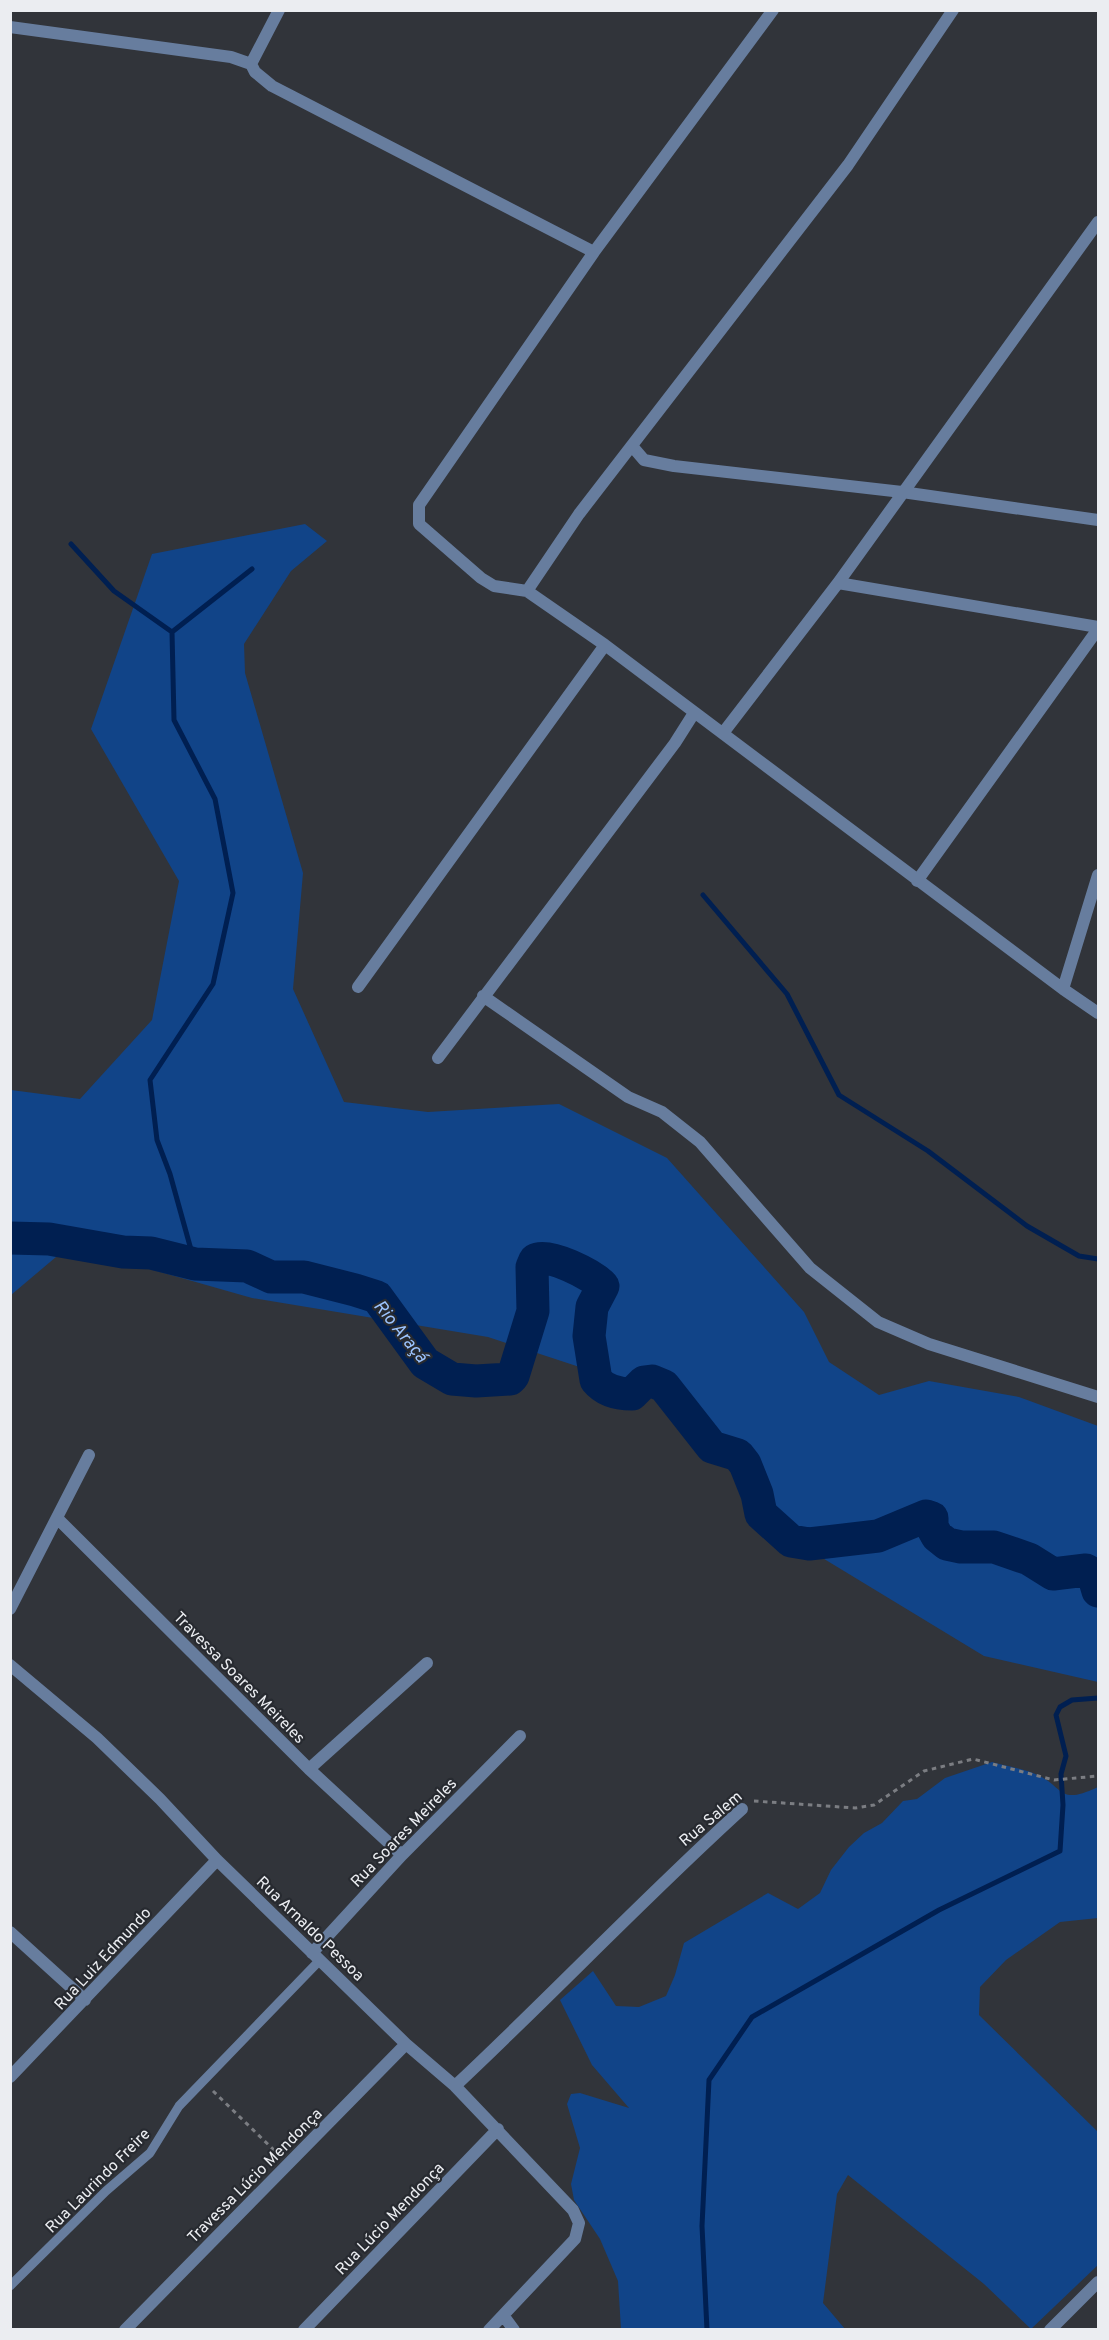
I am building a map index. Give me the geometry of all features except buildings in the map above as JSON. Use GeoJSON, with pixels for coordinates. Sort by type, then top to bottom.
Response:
{"type":"FeatureCollection","features":[{"type":"Feature","properties":{"kind":"street"},"geometry":{"type":"LineString","coordinates":[[251,64],[279,10]]}},
{"type":"Feature","properties":{"kind":"street"},"geometry":{"type":"LineString","coordinates":[[773,10],[594,252],[418,505],[419,524],[424,531],[481,578],[494,586],[527,591],[605,645],[917,881],[1098,1013]]}},
{"type":"Feature","properties":{"kind":"street"},"geometry":{"type":"LineString","coordinates":[[527,591],[557,544],[848,165],[952,10]]}},
{"type":"Feature","properties":{"kind":"street"},"geometry":{"type":"LineString","coordinates":[[10,27],[231,57],[251,64],[255,72],[272,86],[594,252]]}},
{"type":"Feature","properties":{"kind":"street"},"geometry":{"type":"LineString","coordinates":[[723,733],[838,583],[1098,222]]}},
{"type":"Feature","properties":{"kind":"street"},"geometry":{"type":"LineString","coordinates":[[632,446],[644,460],[674,466],[902,492],[1098,520]]}},
{"type":"Feature","properties":{"kind":"street"},"geometry":{"type":"LineString","coordinates":[[838,583],[1098,628],[917,881]]}},
{"type":"Feature","properties":{"kind":"street"},"geometry":{"type":"LineString","coordinates":[[358,987],[605,645]]}},
{"type":"Feature","properties":{"kind":"street"},"geometry":{"type":"LineString","coordinates":[[438,1058],[675,742],[694,713]]}},
{"type":"Feature","properties":{"kind":"street"},"geometry":{"type":"LineString","coordinates":[[1063,989],[1098,875]]}},
{"type":"Feature","properties":{"kind":"street"},"geometry":{"type":"LineString","coordinates":[[483,996],[628,1097],[662,1112],[700,1142],[810,1268],[878,1322],[929,1344],[1098,1397]]}},
{"type":"Feature","properties":{"kind":"street"},"geometry":{"type":"LineString","coordinates":[[10,1609],[89,1455]]}},
{"type":"Feature","properties":{"kind":"street","name":"Travessa Soares Meireles"},"geometry":{"type":"LineString","coordinates":[[58,1519],[309,1769],[402,1855]]}},
{"type":"Feature","properties":{"kind":"street"},"geometry":{"type":"LineString","coordinates":[[309,1769],[427,1664]]}},
{"type":"Feature","properties":{"kind":"street","name":"Rua Arnaldo Pessoa"},"geometry":{"type":"LineString","coordinates":[[10,1665],[97,1738],[316,1957],[406,2044],[455,2086],[567,2202],[579,2223],[576,2239],[503,2315]]}},
{"type":"Feature","properties":{"kind":"street","name":"Rua Soares Meireles"},"geometry":{"type":"LineString","coordinates":[[316,1957],[402,1855],[520,1736]]}},
{"type":"Feature","properties":{"kind":"street","name":"Rua Salem"},"geometry":{"type":"LineString","coordinates":[[455,2086],[553,1994],[679,1866],[742,1809]]}},
{"type":"Feature","properties":{"kind":"street","name":"Rua Luiz Edmundo"},"geometry":{"type":"LineString","coordinates":[[10,2077],[86,2000],[217,1860]]}},
{"type":"Feature","properties":{"kind":"street"},"geometry":{"type":"LineString","coordinates":[[10,1932],[86,2000]]}},
{"type":"Feature","properties":{"kind":"street","name":"Travessa Lúcio Mendonça"},"geometry":{"type":"LineString","coordinates":[[125,2330],[406,2044]]}},
{"type":"Feature","properties":{"kind":"street","name":"Rua Lúcio Mendonça"},"geometry":{"type":"LineString","coordinates":[[304,2330],[498,2129]]}},
{"type":"Feature","properties":{"kind":"street"},"geometry":{"type":"LineString","coordinates":[[1050,2330],[1098,2282]]}},
{"type":"Feature","properties":{"kind":"street"},"geometry":{"type":"LineString","coordinates":[[489,2330],[503,2315],[514,2330]]}},
{"type":"Feature","properties":{"kind":"lane","name":"Rua Laurindo Freire"},"geometry":{"type":"LineString","coordinates":[[10,2286],[106,2191],[150,2153],[174,2113],[316,1957]]}},
{"type":"Feature","properties":{"kind":"path","name":"Rua Salem"},"geometry":{"type":"LineString","coordinates":[[742,1809],[754,1801],[855,1808],[874,1804],[924,1771],[973,1759],[1054,1780],[1068,1781],[1098,1776]]}},
{"type":"Feature","properties":{"kind":"path"},"geometry":{"type":"LineString","coordinates":[[203,2081],[288,2164]]}},
{"type":"Feature","properties":{"kind":"shaded area"},"geometry":{"type":"Polygon","coordinates":[[[305,524],[327,541],[291,571],[244,644],[245,673],[303,873],[293,989],[344,1102],[428,1112],[559,1104],[667,1158],[804,1312],[829,1362],[879,1395],[929,1381],[1019,1397],[1098,1426],[1098,1682],[984,1656],[783,1534],[683,1401],[488,1337],[252,1298],[69,1246],[11,1295],[11,1090],[80,1099],[152,1020],[179,881],[91,729],[152,554],[305,524]]]}},
{"type":"Feature","properties":{"kind":"shaded area"},"geometry":{"type":"Polygon","coordinates":[[[992,1762],[1033,1773],[1067,1795],[1084,1793],[1098,1787],[1098,1918],[1060,1922],[1006,1960],[980,1987],[979,2015],[1098,2132],[1098,2265],[1031,2329],[984,2284],[848,2175],[837,2194],[823,2303],[845,2329],[621,2329],[618,2281],[600,2239],[574,2200],[571,2184],[580,2148],[567,2104],[571,2094],[580,2093],[629,2108],[592,2065],[560,2000],[593,1971],[616,2006],[639,2007],[666,1996],[684,1943],[768,1893],[798,1909],[820,1893],[831,1870],[849,1847],[864,1833],[882,1823],[903,1801],[917,1799],[945,1778],[992,1762]]]}},
{"type":"Feature","properties":{"kind":"waterway"},"geometry":{"type":"LineString","coordinates":[[71,544],[114,591],[172,632]]}},
{"type":"Feature","properties":{"kind":"waterway"},"geometry":{"type":"LineString","coordinates":[[195,1264],[170,1174],[157,1140],[150,1080],[213,984],[233,893],[215,799],[174,720],[172,632],[252,569]]}},
{"type":"Feature","properties":{"kind":"waterway"},"geometry":{"type":"LineString","coordinates":[[703,895],[787,994],[839,1095],[928,1151],[1027,1226],[1079,1256],[1098,1259]]}},
{"type":"Feature","properties":{"kind":"waterway","name":"Rio Araçá"},"geometry":{"type":"LineString","coordinates":[[10,1238],[49,1239],[123,1252],[151,1253],[195,1264],[247,1266],[271,1277],[304,1277],[355,1290],[377,1297],[425,1363],[452,1379],[476,1381],[510,1379],[513,1376],[533,1311],[532,1267],[535,1260],[541,1258],[560,1262],[581,1271],[603,1286],[592,1307],[589,1336],[596,1380],[608,1389],[627,1394],[632,1394],[644,1382],[652,1381],[664,1386],[712,1447],[738,1455],[745,1464],[757,1494],[761,1514],[791,1541],[809,1544],[878,1536],[926,1516],[932,1518],[932,1527],[937,1536],[947,1544],[961,1547],[994,1547],[1029,1559],[1053,1574],[1086,1570],[1093,1574],[1098,1591]]}},
{"type":"Feature","properties":{"kind":"waterway"},"geometry":{"type":"LineString","coordinates":[[707,2330],[702,2226],[709,2080],[752,2017],[939,1910],[1060,1851],[1063,1805],[1061,1774],[1066,1756],[1056,1715],[1060,1707],[1072,1700],[1098,1698]]}}]}
